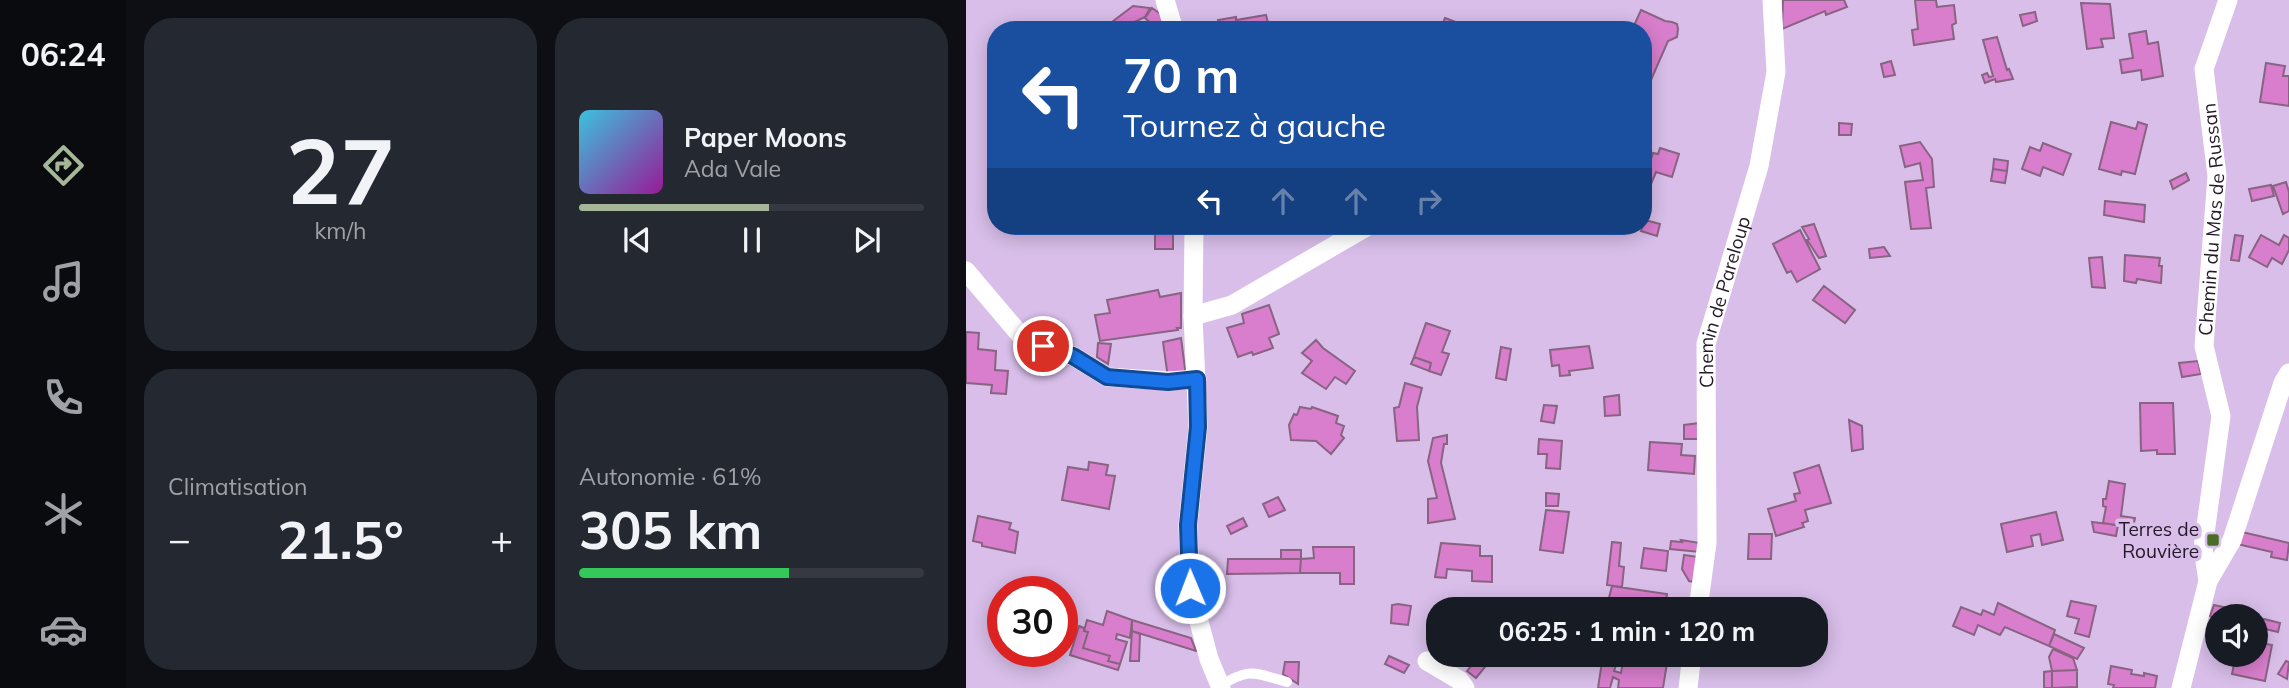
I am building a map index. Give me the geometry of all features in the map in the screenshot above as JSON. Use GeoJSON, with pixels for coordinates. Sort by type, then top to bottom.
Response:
{"type":"FeatureCollection","features":[{"type":"Feature","properties":{"kind":"street"},"geometry":{"type":"LineString","coordinates":[[1165,0],[1171,21]]}},
{"type":"Feature","properties":{"kind":"street","name":"Chemin de Pareloup"},"geometry":{"type":"LineString","coordinates":[[1700,597],[1707,542],[1706,344],[1759,166],[1776,72],[1772,0]]}},
{"type":"Feature","properties":{"kind":"street","name":"Chemin du Mas de Russan"},"geometry":{"type":"LineString","coordinates":[[2180,688],[2208,581],[2203,548],[2221,416],[2204,346],[2217,176],[2204,69],[2228,0]]}},
{"type":"Feature","properties":{"kind":"street"},"geometry":{"type":"LineString","coordinates":[[1194,235],[1193,316],[1198,427],[1188,525],[1190,588],[1209,659],[1220,687]]}},
{"type":"Feature","properties":{"kind":"street"},"geometry":{"type":"LineString","coordinates":[[1193,316],[1232,305],[1353,235]]}},
{"type":"Feature","properties":{"kind":"street"},"geometry":{"type":"LineString","coordinates":[[966,271],[1027,343],[1073,356],[1107,377],[1168,382],[1197,379]]}},
{"type":"Feature","properties":{"kind":"street"},"geometry":{"type":"LineString","coordinates":[[2208,581],[2232,540],[2283,383],[2289,373]]}},
{"type":"Feature","properties":{"kind":"street"},"geometry":{"type":"LineString","coordinates":[[1437,667],[1459,680],[1465,688]]}},
{"type":"Feature","properties":{"kind":"street"},"geometry":{"type":"LineString","coordinates":[[1688,688],[1690,667]]}},
{"type":"Feature","properties":{"kind":"lane"},"geometry":{"type":"LineString","coordinates":[[1220,687],[1238,674],[1250,671],[1287,682]]}},
{"type":"Feature","properties":{"kind":"building"},"geometry":{"type":"Polygon","coordinates":[[[1783,0],[1844,0],[1847,7],[1826,15],[1825,11],[1782,29],[1783,0]]]}},
{"type":"Feature","properties":{"kind":"building"},"geometry":{"type":"Polygon","coordinates":[[[1915,0],[1936,0],[1937,7],[1954,5],[1954,39],[1914,45],[1912,30],[1918,29],[1915,0]]]}},
{"type":"Feature","properties":{"kind":"building"},"geometry":{"type":"Polygon","coordinates":[[[2081,3],[2110,4],[2114,38],[2101,39],[2103,47],[2087,49],[2081,3]]]}},
{"type":"Feature","properties":{"kind":"building"},"geometry":{"type":"Polygon","coordinates":[[[1133,6],[1150,8],[1145,17],[1137,21],[1113,21],[1133,6]]]}},
{"type":"Feature","properties":{"kind":"building"},"geometry":{"type":"Polygon","coordinates":[[[1152,8],[1166,18],[1164,21],[1148,21],[1145,18],[1152,8]]]}},
{"type":"Feature","properties":{"kind":"building"},"geometry":{"type":"Polygon","coordinates":[[[1641,10],[1677,24],[1677,37],[1668,41],[1652,78],[1652,21],[1636,21],[1641,10]]]}},
{"type":"Feature","properties":{"kind":"building"},"geometry":{"type":"Polygon","coordinates":[[[2035,12],[2037,21],[2023,26],[2020,15],[2035,12]]]}},
{"type":"Feature","properties":{"kind":"building"},"geometry":{"type":"Polygon","coordinates":[[[1266,15],[1268,21],[1218,20],[1236,17],[1236,20],[1266,15]]]}},
{"type":"Feature","properties":{"kind":"building"},"geometry":{"type":"Polygon","coordinates":[[[2146,31],[2148,44],[2158,42],[2163,76],[2142,80],[2141,70],[2122,73],[2120,60],[2133,58],[2129,34],[2146,31]]]}},
{"type":"Feature","properties":{"kind":"building"},"geometry":{"type":"Polygon","coordinates":[[[1997,37],[2007,70],[2009,69],[2013,79],[1996,82],[1995,79],[1985,83],[1982,75],[1987,73],[1989,77],[1993,76],[1983,40],[1997,37]]]}},
{"type":"Feature","properties":{"kind":"building"},"geometry":{"type":"Polygon","coordinates":[[[1891,61],[1895,75],[1884,77],[1881,64],[1891,61]]]}},
{"type":"Feature","properties":{"kind":"building"},"geometry":{"type":"Polygon","coordinates":[[[2266,63],[2285,66],[2283,76],[2289,76],[2289,106],[2260,102],[2266,63]]]}},
{"type":"Feature","properties":{"kind":"building"},"geometry":{"type":"Polygon","coordinates":[[[2111,122],[2136,129],[2138,122],[2147,125],[2135,174],[2122,171],[2121,175],[2099,169],[2111,122]]]}},
{"type":"Feature","properties":{"kind":"building"},"geometry":{"type":"Polygon","coordinates":[[[1839,123],[1852,124],[1851,135],[1839,135],[1839,123]]]}},
{"type":"Feature","properties":{"kind":"building"},"geometry":{"type":"Polygon","coordinates":[[[1920,142],[1932,159],[1934,187],[1926,188],[1931,228],[1911,229],[1905,182],[1923,180],[1920,163],[1905,167],[1900,146],[1920,142]]]}},
{"type":"Feature","properties":{"kind":"building"},"geometry":{"type":"Polygon","coordinates":[[[2043,143],[2071,154],[2063,175],[2043,167],[2040,176],[2022,169],[2030,147],[2040,151],[2043,143]]]}},
{"type":"Feature","properties":{"kind":"building"},"geometry":{"type":"Polygon","coordinates":[[[1660,148],[1679,154],[1672,177],[1656,172],[1652,182],[1652,156],[1653,153],[1658,154],[1660,148]]]}},
{"type":"Feature","properties":{"kind":"building"},"geometry":{"type":"Polygon","coordinates":[[[1994,159],[2008,161],[2007,171],[1993,169],[1994,159]]]}},
{"type":"Feature","properties":{"kind":"building"},"geometry":{"type":"Polygon","coordinates":[[[1993,169],[2007,171],[2005,183],[1991,181],[1993,169]]]}},
{"type":"Feature","properties":{"kind":"building"},"geometry":{"type":"Polygon","coordinates":[[[2186,173],[2189,180],[2173,189],[2170,181],[2186,173]]]}},
{"type":"Feature","properties":{"kind":"building"},"geometry":{"type":"Polygon","coordinates":[[[2286,182],[2289,211],[2283,214],[2273,186],[2286,182]]]}},
{"type":"Feature","properties":{"kind":"building"},"geometry":{"type":"Polygon","coordinates":[[[2271,185],[2274,196],[2252,201],[2249,189],[2271,185]]]}},
{"type":"Feature","properties":{"kind":"building"},"geometry":{"type":"Polygon","coordinates":[[[2105,201],[2145,205],[2144,222],[2104,215],[2105,201]]]}},
{"type":"Feature","properties":{"kind":"building"},"geometry":{"type":"Polygon","coordinates":[[[1652,222],[1660,224],[1657,236],[1652,234],[1652,222]]]}},
{"type":"Feature","properties":{"kind":"building"},"geometry":{"type":"Polygon","coordinates":[[[1814,224],[1826,256],[1819,258],[1802,227],[1814,224]]]}},
{"type":"Feature","properties":{"kind":"building"},"geometry":{"type":"Polygon","coordinates":[[[1800,230],[1820,269],[1797,282],[1791,271],[1787,273],[1773,244],[1800,230]]]}},
{"type":"Feature","properties":{"kind":"building"},"geometry":{"type":"Polygon","coordinates":[[[1155,235],[1173,235],[1173,249],[1155,249],[1155,235]]]}},
{"type":"Feature","properties":{"kind":"building"},"geometry":{"type":"Polygon","coordinates":[[[2235,235],[2243,236],[2239,261],[2231,260],[2235,235]]]}},
{"type":"Feature","properties":{"kind":"building"},"geometry":{"type":"Polygon","coordinates":[[[2261,235],[2279,245],[2284,235],[2289,238],[2289,250],[2282,264],[2272,258],[2267,267],[2249,257],[2261,235]]]}},
{"type":"Feature","properties":{"kind":"building"},"geometry":{"type":"Polygon","coordinates":[[[1884,247],[1890,256],[1870,258],[1869,249],[1884,247]]]}},
{"type":"Feature","properties":{"kind":"building"},"geometry":{"type":"Polygon","coordinates":[[[2125,255],[2160,258],[2161,283],[2137,279],[2136,283],[2124,281],[2125,255]]]}},
{"type":"Feature","properties":{"kind":"building"},"geometry":{"type":"Polygon","coordinates":[[[2102,257],[2105,288],[2092,287],[2089,258],[2102,257]]]}},
{"type":"Feature","properties":{"kind":"building"},"geometry":{"type":"Polygon","coordinates":[[[1824,286],[1855,310],[1845,323],[1813,300],[1824,286]]]}},
{"type":"Feature","properties":{"kind":"building"},"geometry":{"type":"Polygon","coordinates":[[[1158,290],[1160,297],[1181,293],[1181,328],[1100,341],[1095,315],[1110,313],[1107,300],[1158,290]]]}},
{"type":"Feature","properties":{"kind":"building"},"geometry":{"type":"Polygon","coordinates":[[[1269,305],[1279,334],[1269,338],[1273,348],[1238,357],[1227,328],[1244,323],[1242,314],[1269,305]]]}},
{"type":"Feature","properties":{"kind":"building"},"geometry":{"type":"Polygon","coordinates":[[[1426,323],[1450,331],[1442,352],[1449,354],[1441,375],[1429,371],[1431,363],[1414,357],[1426,323]]]}},
{"type":"Feature","properties":{"kind":"building"},"geometry":{"type":"Polygon","coordinates":[[[966,332],[979,333],[978,349],[996,351],[995,370],[1008,371],[1006,394],[991,393],[992,385],[966,383],[966,332]]]}},
{"type":"Feature","properties":{"kind":"building"},"geometry":{"type":"Polygon","coordinates":[[[1181,338],[1186,376],[1168,378],[1163,342],[1181,338]]]}},
{"type":"Feature","properties":{"kind":"building"},"geometry":{"type":"Polygon","coordinates":[[[1316,340],[1355,371],[1346,384],[1335,377],[1326,389],[1302,373],[1312,361],[1302,353],[1316,340]]]}},
{"type":"Feature","properties":{"kind":"building"},"geometry":{"type":"Polygon","coordinates":[[[1098,343],[1111,344],[1108,364],[1097,357],[1098,343]]]}},
{"type":"Feature","properties":{"kind":"building"},"geometry":{"type":"Polygon","coordinates":[[[1589,346],[1593,368],[1569,371],[1570,375],[1560,376],[1559,365],[1552,366],[1550,350],[1589,346]]]}},
{"type":"Feature","properties":{"kind":"building"},"geometry":{"type":"Polygon","coordinates":[[[1501,347],[1511,349],[1506,380],[1496,378],[1501,347]]]}},
{"type":"Feature","properties":{"kind":"building"},"geometry":{"type":"Polygon","coordinates":[[[1414,357],[1431,363],[1429,371],[1411,364],[1414,357]]]}},
{"type":"Feature","properties":{"kind":"building"},"geometry":{"type":"Polygon","coordinates":[[[2198,361],[2201,374],[2182,377],[2179,363],[2198,361]]]}},
{"type":"Feature","properties":{"kind":"building"},"geometry":{"type":"Polygon","coordinates":[[[1405,383],[1422,388],[1417,407],[1419,440],[1397,441],[1394,408],[1399,407],[1405,383]]]}},
{"type":"Feature","properties":{"kind":"building"},"geometry":{"type":"Polygon","coordinates":[[[1619,395],[1620,415],[1605,416],[1604,397],[1619,395]]]}},
{"type":"Feature","properties":{"kind":"building"},"geometry":{"type":"Polygon","coordinates":[[[2140,403],[2173,403],[2175,454],[2157,454],[2157,450],[2141,451],[2140,403]]]}},
{"type":"Feature","properties":{"kind":"building"},"geometry":{"type":"Polygon","coordinates":[[[1544,405],[1557,406],[1554,423],[1541,421],[1544,405]]]}},
{"type":"Feature","properties":{"kind":"building"},"geometry":{"type":"Polygon","coordinates":[[[1300,407],[1312,407],[1338,416],[1336,423],[1344,426],[1341,435],[1344,438],[1331,454],[1316,441],[1291,440],[1289,425],[1300,407]]]}},
{"type":"Feature","properties":{"kind":"building"},"geometry":{"type":"Polygon","coordinates":[[[1849,420],[1862,426],[1863,449],[1852,451],[1849,420]]]}},
{"type":"Feature","properties":{"kind":"building"},"geometry":{"type":"Polygon","coordinates":[[[1700,423],[1700,439],[1684,439],[1684,425],[1700,423]]]}},
{"type":"Feature","properties":{"kind":"building"},"geometry":{"type":"Polygon","coordinates":[[[1447,435],[1441,463],[1455,519],[1428,523],[1428,499],[1437,498],[1428,461],[1433,438],[1447,435]]]}},
{"type":"Feature","properties":{"kind":"building"},"geometry":{"type":"Polygon","coordinates":[[[1539,439],[1562,441],[1560,469],[1546,468],[1547,454],[1538,454],[1539,439]]]}},
{"type":"Feature","properties":{"kind":"building"},"geometry":{"type":"Polygon","coordinates":[[[1650,442],[1682,444],[1681,455],[1695,456],[1694,474],[1648,470],[1650,442]]]}},
{"type":"Feature","properties":{"kind":"building"},"geometry":{"type":"Polygon","coordinates":[[[1089,462],[1108,465],[1106,475],[1115,476],[1109,509],[1062,500],[1068,467],[1088,470],[1089,462]]]}},
{"type":"Feature","properties":{"kind":"building"},"geometry":{"type":"Polygon","coordinates":[[[1819,465],[1831,503],[1805,510],[1808,521],[1802,523],[1804,527],[1776,536],[1768,509],[1796,501],[1794,494],[1800,493],[1794,473],[1819,465]]]}},
{"type":"Feature","properties":{"kind":"building"},"geometry":{"type":"Polygon","coordinates":[[[2109,481],[2125,484],[2121,516],[2135,518],[2133,528],[2103,523],[2106,507],[2103,506],[2103,499],[2106,499],[2109,481]]]}},
{"type":"Feature","properties":{"kind":"building"},"geometry":{"type":"Polygon","coordinates":[[[1546,493],[1559,494],[1558,506],[1546,506],[1546,493]]]}},
{"type":"Feature","properties":{"kind":"building"},"geometry":{"type":"Polygon","coordinates":[[[1278,497],[1285,510],[1269,517],[1263,504],[1278,497]]]}},
{"type":"Feature","properties":{"kind":"building"},"geometry":{"type":"Polygon","coordinates":[[[1546,510],[1569,512],[1563,553],[1540,550],[1546,510]]]}},
{"type":"Feature","properties":{"kind":"building"},"geometry":{"type":"Polygon","coordinates":[[[2056,512],[2063,540],[2042,545],[2040,534],[2031,536],[2033,546],[2007,552],[2001,524],[2056,512]]]}},
{"type":"Feature","properties":{"kind":"building"},"geometry":{"type":"Polygon","coordinates":[[[978,516],[1011,523],[1009,529],[1018,532],[1015,553],[982,546],[982,543],[973,541],[978,516]]]}},
{"type":"Feature","properties":{"kind":"building"},"geometry":{"type":"Polygon","coordinates":[[[1243,518],[1247,526],[1231,534],[1227,526],[1243,518]]]}},
{"type":"Feature","properties":{"kind":"building"},"geometry":{"type":"Polygon","coordinates":[[[2092,522],[2118,525],[2116,536],[2094,532],[2092,522]]]}},
{"type":"Feature","properties":{"kind":"building"},"geometry":{"type":"Polygon","coordinates":[[[2242,532],[2289,543],[2287,560],[2271,557],[2272,552],[2237,544],[2242,532]]]}},
{"type":"Feature","properties":{"kind":"building"},"geometry":{"type":"Polygon","coordinates":[[[1749,534],[1772,534],[1771,559],[1748,559],[1749,534]]]}},
{"type":"Feature","properties":{"kind":"building"},"geometry":{"type":"Polygon","coordinates":[[[1681,540],[1700,543],[1700,552],[1670,549],[1671,541],[1682,542],[1681,540]]]}},
{"type":"Feature","properties":{"kind":"building"},"geometry":{"type":"Polygon","coordinates":[[[1612,542],[1621,543],[1619,566],[1624,567],[1622,587],[1607,585],[1612,542]]]}},
{"type":"Feature","properties":{"kind":"building"},"geometry":{"type":"Polygon","coordinates":[[[1441,543],[1480,546],[1480,556],[1492,556],[1492,582],[1472,581],[1472,571],[1447,569],[1446,578],[1435,577],[1441,543]]]}},
{"type":"Feature","properties":{"kind":"building"},"geometry":{"type":"Polygon","coordinates":[[[1313,547],[1354,547],[1354,584],[1340,584],[1340,573],[1300,573],[1301,559],[1314,558],[1313,547]]]}},
{"type":"Feature","properties":{"kind":"building"},"geometry":{"type":"Polygon","coordinates":[[[1644,548],[1668,551],[1666,571],[1641,568],[1644,548]]]}},
{"type":"Feature","properties":{"kind":"building"},"geometry":{"type":"Polygon","coordinates":[[[1281,550],[1301,550],[1301,559],[1281,559],[1281,550]]]}},
{"type":"Feature","properties":{"kind":"building"},"geometry":{"type":"Polygon","coordinates":[[[1684,555],[1699,557],[1695,582],[1689,581],[1682,569],[1684,555]]]}},
{"type":"Feature","properties":{"kind":"building"},"geometry":{"type":"Polygon","coordinates":[[[1228,559],[1301,559],[1300,573],[1227,574],[1228,559]]]}},
{"type":"Feature","properties":{"kind":"building"},"geometry":{"type":"Polygon","coordinates":[[[1612,586],[1667,594],[1667,597],[1609,597],[1612,586]]]}},
{"type":"Feature","properties":{"kind":"building"},"geometry":{"type":"Polygon","coordinates":[[[2071,601],[2096,606],[2089,637],[2075,633],[2079,619],[2067,616],[2071,601]]]}},
{"type":"Feature","properties":{"kind":"building"},"geometry":{"type":"Polygon","coordinates":[[[1998,603],[2055,630],[2049,646],[2005,627],[2000,635],[1978,625],[1974,635],[1953,626],[1961,607],[1981,615],[1983,610],[1994,615],[1998,603]]]}},
{"type":"Feature","properties":{"kind":"building"},"geometry":{"type":"Polygon","coordinates":[[[1392,605],[1411,606],[1408,625],[1391,623],[1392,605]]]}},
{"type":"Feature","properties":{"kind":"building"},"geometry":{"type":"Polygon","coordinates":[[[1107,611],[1132,620],[1130,638],[1117,634],[1116,639],[1127,642],[1120,664],[1108,661],[1110,656],[1083,648],[1088,632],[1084,631],[1087,620],[1103,625],[1107,611]]]}},
{"type":"Feature","properties":{"kind":"building"},"geometry":{"type":"Polygon","coordinates":[[[1132,620],[1191,638],[1196,651],[1132,631],[1132,620]]]}},
{"type":"Feature","properties":{"kind":"building"},"geometry":{"type":"Polygon","coordinates":[[[2268,620],[2280,623],[2278,632],[2268,630],[2268,620]]]}},
{"type":"Feature","properties":{"kind":"building"},"geometry":{"type":"Polygon","coordinates":[[[1079,626],[1088,632],[1083,648],[1110,656],[1108,661],[1120,664],[1118,670],[1078,658],[1079,626]]]}},
{"type":"Feature","properties":{"kind":"building"},"geometry":{"type":"Polygon","coordinates":[[[1132,631],[1140,634],[1139,661],[1130,661],[1132,631]]]}},
{"type":"Feature","properties":{"kind":"building"},"geometry":{"type":"Polygon","coordinates":[[[2054,634],[2084,648],[2077,659],[2049,646],[2054,634]]]}},
{"type":"Feature","properties":{"kind":"building"},"geometry":{"type":"Polygon","coordinates":[[[2268,644],[2272,645],[2268,666],[2268,644]]]}},
{"type":"Feature","properties":{"kind":"building"},"geometry":{"type":"Polygon","coordinates":[[[2053,649],[2073,658],[2077,670],[2052,671],[2049,657],[2053,649]]]}},
{"type":"Feature","properties":{"kind":"building"},"geometry":{"type":"Polygon","coordinates":[[[1389,656],[1409,665],[1404,673],[1385,664],[1389,656]]]}},
{"type":"Feature","properties":{"kind":"building"},"geometry":{"type":"Polygon","coordinates":[[[2286,661],[2289,662],[2287,679],[2278,674],[2286,661]]]}},
{"type":"Feature","properties":{"kind":"building"},"geometry":{"type":"Polygon","coordinates":[[[1285,662],[1299,662],[1298,684],[1283,674],[1285,662]]]}},
{"type":"Feature","properties":{"kind":"building"},"geometry":{"type":"Polygon","coordinates":[[[2111,666],[2132,670],[2131,674],[2157,676],[2155,688],[2113,688],[2114,685],[2108,684],[2111,666]]]}},
{"type":"Feature","properties":{"kind":"building"},"geometry":{"type":"Polygon","coordinates":[[[1470,667],[1485,667],[1476,678],[1467,671],[1470,667]]]}},
{"type":"Feature","properties":{"kind":"building"},"geometry":{"type":"Polygon","coordinates":[[[1601,667],[1615,667],[1614,671],[1621,673],[1622,667],[1666,667],[1663,688],[1618,688],[1619,680],[1613,677],[1610,688],[1598,688],[1601,667]]]}},
{"type":"Feature","properties":{"kind":"building"},"geometry":{"type":"Polygon","coordinates":[[[2233,667],[2268,667],[2265,681],[2232,674],[2233,667]]]}},
{"type":"Feature","properties":{"kind":"building"},"geometry":{"type":"Polygon","coordinates":[[[2077,670],[2077,687],[2052,688],[2052,671],[2077,670]]]}},
{"type":"Feature","properties":{"kind":"building"},"geometry":{"type":"Polygon","coordinates":[[[2052,671],[2052,688],[2044,688],[2044,672],[2052,671]]]}},
{"type":"Feature","properties":{"kind":"place","name":"Terres de Rouvière"},"geometry":{"type":"Point","coordinates":[2213,540]}},
{"type":"Feature","properties":{"kind":"route"},"geometry":{"type":"LineString","coordinates":[[1043,346],[1073,356],[1107,377],[1168,382],[1197,379],[1198,427],[1188,525],[1190,588]]}}]}
